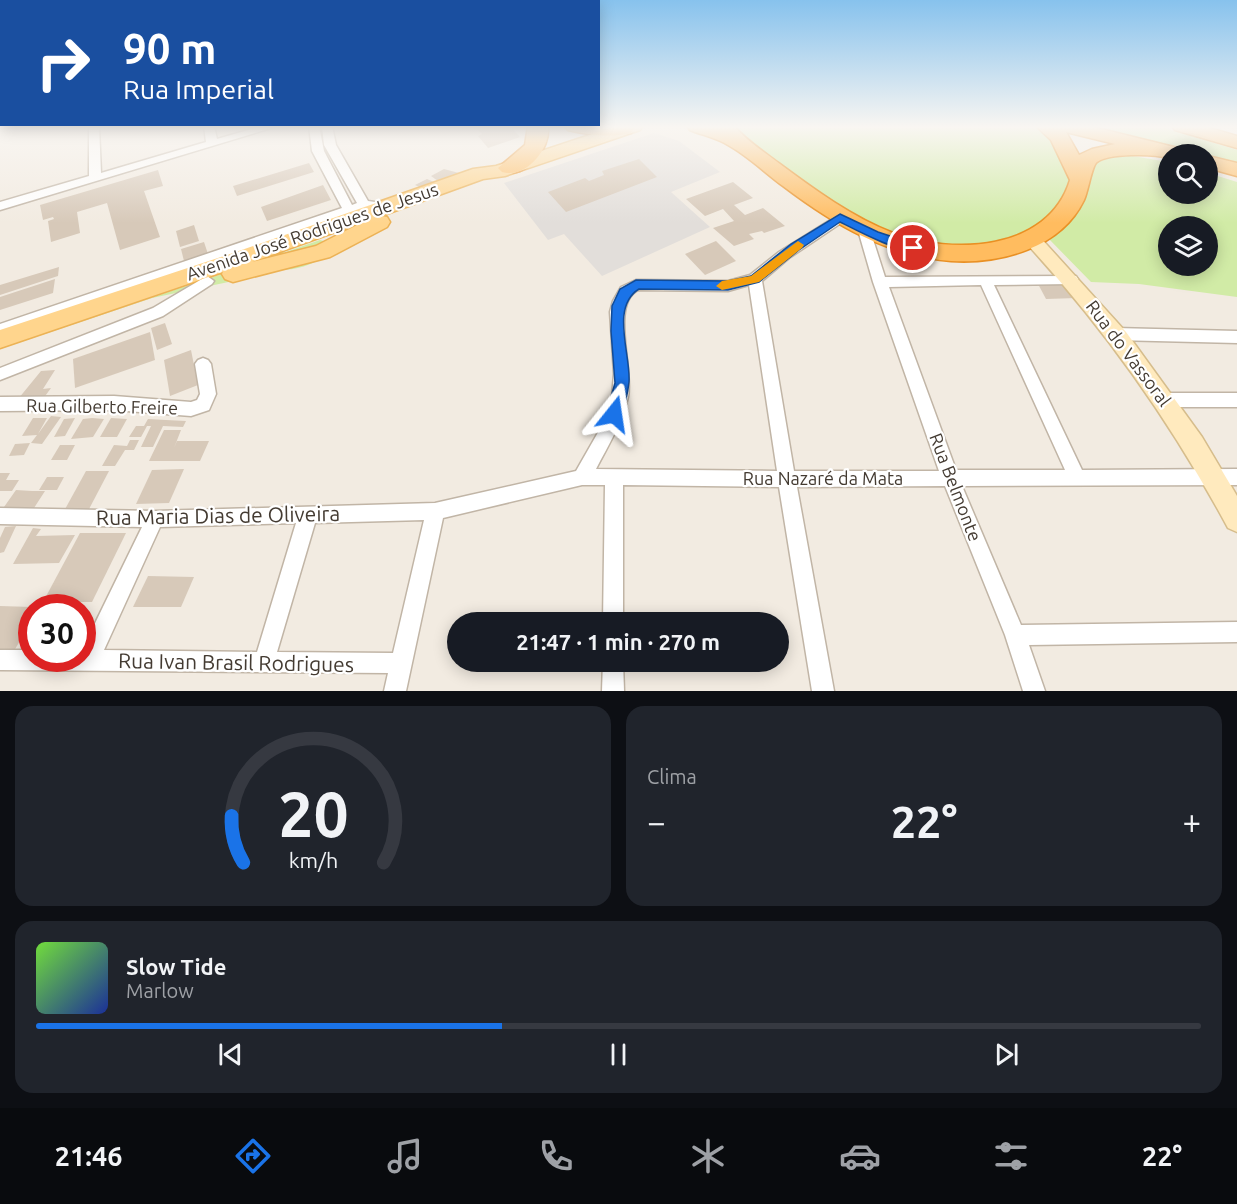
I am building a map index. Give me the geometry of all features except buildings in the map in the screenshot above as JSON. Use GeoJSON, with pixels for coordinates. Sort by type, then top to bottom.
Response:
{"type":"FeatureCollection","features":[{"type":"Feature","properties":{"kind":"highway"},"geometry":{"type":"LineString","coordinates":[[503,170],[525,158]]}},
{"type":"Feature","properties":{"kind":"highway"},"geometry":{"type":"LineString","coordinates":[[762,158],[840,218],[864,230],[900,245],[955,253],[1014,246],[1052,227],[1070,207],[1084,162],[1089,158]]}},
{"type":"Feature","properties":{"kind":"highway"},"geometry":{"type":"LineString","coordinates":[[1070,158],[1080,180]]}},
{"type":"Feature","properties":{"kind":"highway"},"geometry":{"type":"LineString","coordinates":[[1218,165],[1237,170]]}},
{"type":"Feature","properties":{"kind":"main road"},"geometry":{"type":"LineString","coordinates":[[503,170],[537,158]]}},
{"type":"Feature","properties":{"kind":"main road","name":"Avenida José Rodrigues de Jesus"},"geometry":{"type":"LineString","coordinates":[[0,339],[249,254],[293,250],[322,252],[360,210],[389,204],[480,173],[503,170]]}},
{"type":"Feature","properties":{"kind":"main road","name":"Avenida José Rodrigues de Jesus"},"geometry":{"type":"LineString","coordinates":[[337,236],[486,180],[503,170]]}},
{"type":"Feature","properties":{"kind":"main road","name":"Avenida José Rodrigues de Jesus"},"geometry":{"type":"LineString","coordinates":[[0,349],[207,281],[293,250]]}},
{"type":"Feature","properties":{"kind":"street"},"geometry":{"type":"LineString","coordinates":[[95,158],[95,179]]}},
{"type":"Feature","properties":{"kind":"street"},"geometry":{"type":"LineString","coordinates":[[0,206],[164,158]]}},
{"type":"Feature","properties":{"kind":"street"},"geometry":{"type":"LineString","coordinates":[[323,158],[360,210]]}},
{"type":"Feature","properties":{"kind":"street"},"geometry":{"type":"LineString","coordinates":[[336,158],[360,210]]}},
{"type":"Feature","properties":{"kind":"street"},"geometry":{"type":"LineString","coordinates":[[0,330],[360,210]]}},
{"type":"Feature","properties":{"kind":"street"},"geometry":{"type":"LineString","coordinates":[[582,477],[609,430],[622,383],[617,331],[619,306],[625,292],[636,285],[728,286],[755,279],[784,255],[840,218]]}},
{"type":"Feature","properties":{"kind":"street","name":"Rua Belmonte"},"geometry":{"type":"LineString","coordinates":[[864,230],[880,282],[950,477],[1015,635],[1034,691]]}},
{"type":"Feature","properties":{"kind":"street","name":"Rua do Vassoral"},"geometry":{"type":"LineString","coordinates":[[1032,239],[1071,279],[1225,477],[1237,520]]}},
{"type":"Feature","properties":{"kind":"street"},"geometry":{"type":"LineString","coordinates":[[755,279],[807,607],[823,691]]}},
{"type":"Feature","properties":{"kind":"street"},"geometry":{"type":"LineString","coordinates":[[880,282],[1071,279]]}},
{"type":"Feature","properties":{"kind":"street"},"geometry":{"type":"LineString","coordinates":[[985,280],[1076,476]]}},
{"type":"Feature","properties":{"kind":"street"},"geometry":{"type":"LineString","coordinates":[[0,374],[149,316],[207,281]]}},
{"type":"Feature","properties":{"kind":"street"},"geometry":{"type":"LineString","coordinates":[[1115,334],[1237,337]]}},
{"type":"Feature","properties":{"kind":"street","name":"Rua Gilberto Freire"},"geometry":{"type":"LineString","coordinates":[[0,404],[114,403],[191,409],[202,405],[208,394],[202,364]]}},
{"type":"Feature","properties":{"kind":"street"},"geometry":{"type":"LineString","coordinates":[[1166,400],[1237,400]]}},
{"type":"Feature","properties":{"kind":"street","name":"Rua Nazaré da Mata"},"geometry":{"type":"LineString","coordinates":[[435,511],[582,477],[788,479],[1225,477]]}},
{"type":"Feature","properties":{"kind":"street"},"geometry":{"type":"LineString","coordinates":[[613,612],[614,477]]}},
{"type":"Feature","properties":{"kind":"street"},"geometry":{"type":"LineString","coordinates":[[395,691],[435,511]]}},
{"type":"Feature","properties":{"kind":"street","name":"Rua Maria Dias de Oliveira"},"geometry":{"type":"LineString","coordinates":[[0,516],[154,519],[435,511]]}},
{"type":"Feature","properties":{"kind":"street"},"geometry":{"type":"LineString","coordinates":[[264,662],[308,514]]}},
{"type":"Feature","properties":{"kind":"street"},"geometry":{"type":"LineString","coordinates":[[96,644],[154,519]]}},
{"type":"Feature","properties":{"kind":"street"},"geometry":{"type":"LineString","coordinates":[[1015,635],[1237,632]]}},
{"type":"Feature","properties":{"kind":"street","name":"Rua Ivan Brasil Rodrigues"},"geometry":{"type":"LineString","coordinates":[[0,660],[18,660]]}},
{"type":"Feature","properties":{"kind":"street","name":"Rua Ivan Brasil Rodrigues"},"geometry":{"type":"LineString","coordinates":[[96,661],[400,663]]}},
{"type":"Feature","properties":{"kind":"street"},"geometry":{"type":"LineString","coordinates":[[613,672],[613,691]]}},
{"type":"Feature","properties":{"kind":"green space"},"geometry":{"type":"Polygon","coordinates":[[[769,158],[1066,158],[1074,172],[1066,205],[1027,237],[955,249],[870,229],[769,158]]]}},
{"type":"Feature","properties":{"kind":"green space"},"geometry":{"type":"Polygon","coordinates":[[[1102,158],[1158,160],[1158,204],[1218,204],[1218,176],[1237,182],[1237,297],[1139,284],[1091,282],[1048,238],[1087,164],[1102,158]]]}},
{"type":"Feature","properties":{"kind":"green space"},"geometry":{"type":"Polygon","coordinates":[[[1218,158],[1237,158],[1237,165],[1218,160],[1218,158]]]}},
{"type":"Feature","properties":{"kind":"green space"},"geometry":{"type":"Polygon","coordinates":[[[320,240],[327,242],[331,254],[304,266],[289,269],[275,268],[262,275],[152,298],[0,349],[0,340],[7,337],[106,313],[222,274],[293,241],[283,253],[320,240]]]}},
{"type":"Feature","properties":{"kind":"shaded area"},"geometry":{"type":"Polygon","coordinates":[[[578,158],[702,158],[720,172],[671,192],[710,227],[602,276],[564,234],[548,240],[504,183],[578,158]]]}},
{"type":"Feature","properties":{"kind":"slow traffic"},"geometry":{"type":"LineString","coordinates":[[722,286],[755,279],[798,245]]}},
{"type":"Feature","properties":{"kind":"route"},"geometry":{"type":"LineString","coordinates":[[614,414],[622,383],[617,331],[619,306],[625,292],[636,285],[728,286],[755,279],[795,247],[840,218],[873,234],[913,248]]}}]}
